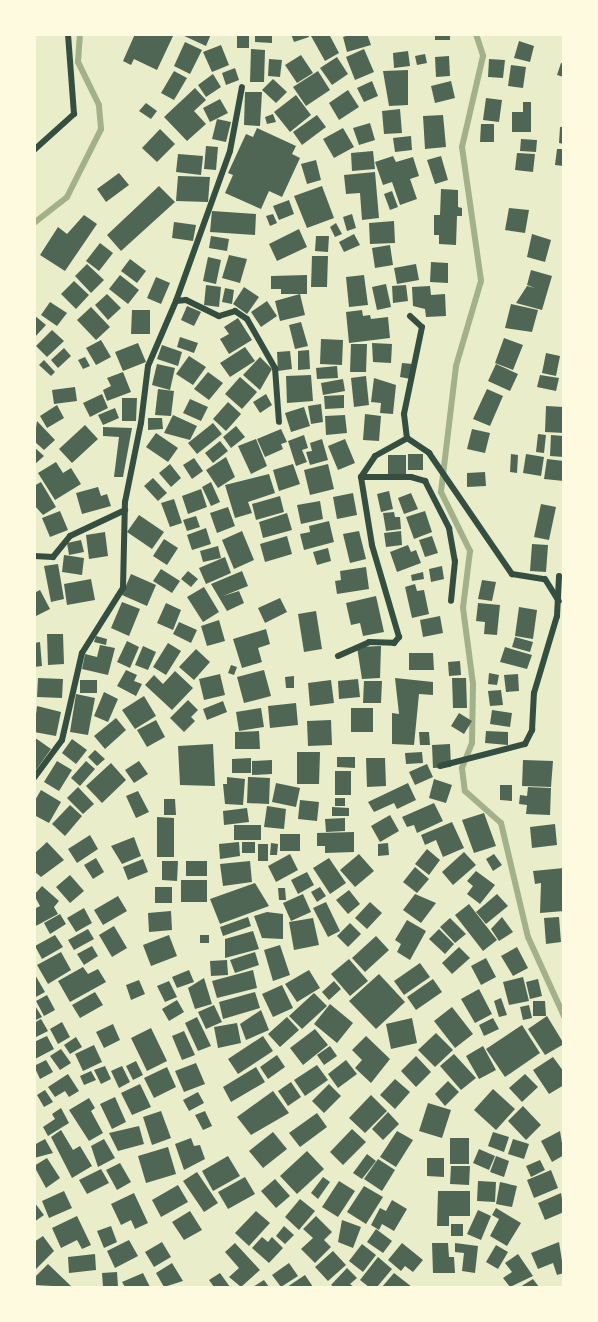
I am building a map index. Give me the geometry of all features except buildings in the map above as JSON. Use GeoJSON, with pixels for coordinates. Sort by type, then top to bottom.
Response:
{"type":"FeatureCollection","features":[{"type":"Feature","properties":{"kind":"street"},"geometry":{"type":"LineString","coordinates":[[34,150],[74,114],[68,34]]}},
{"type":"Feature","properties":{"kind":"street"},"geometry":{"type":"LineString","coordinates":[[34,778],[62,740],[82,653],[123,588],[125,510],[148,366],[176,301],[230,151],[242,87]]}},
{"type":"Feature","properties":{"kind":"street"},"geometry":{"type":"LineString","coordinates":[[176,301],[186,300],[219,316],[235,311],[247,319],[275,368],[279,422]]}},
{"type":"Feature","properties":{"kind":"street"},"geometry":{"type":"LineString","coordinates":[[410,316],[422,327],[404,414],[407,438],[429,453],[513,574],[545,579],[560,601]]}},
{"type":"Feature","properties":{"kind":"street"},"geometry":{"type":"LineString","coordinates":[[338,656],[369,642],[394,643],[399,637],[372,545],[361,477],[375,456],[407,438]]}},
{"type":"Feature","properties":{"kind":"street"},"geometry":{"type":"LineString","coordinates":[[361,477],[411,477],[425,481],[449,528],[455,561],[451,601]]}},
{"type":"Feature","properties":{"kind":"street"},"geometry":{"type":"LineString","coordinates":[[34,556],[53,557],[70,536],[125,510]]}},
{"type":"Feature","properties":{"kind":"street"},"geometry":{"type":"LineString","coordinates":[[440,766],[525,744],[532,730],[534,693],[560,601],[559,576]]}},
{"type":"Feature","properties":{"kind":"waterway"},"geometry":{"type":"LineString","coordinates":[[34,223],[67,197],[101,129],[99,105],[78,62],[80,34]]}},
{"type":"Feature","properties":{"kind":"waterway"},"geometry":{"type":"LineString","coordinates":[[476,34],[483,56],[462,147],[481,281],[456,366],[441,492],[470,551],[463,608],[473,684],[472,743],[462,768],[465,791],[501,823],[528,937],[564,1016]]}}]}
